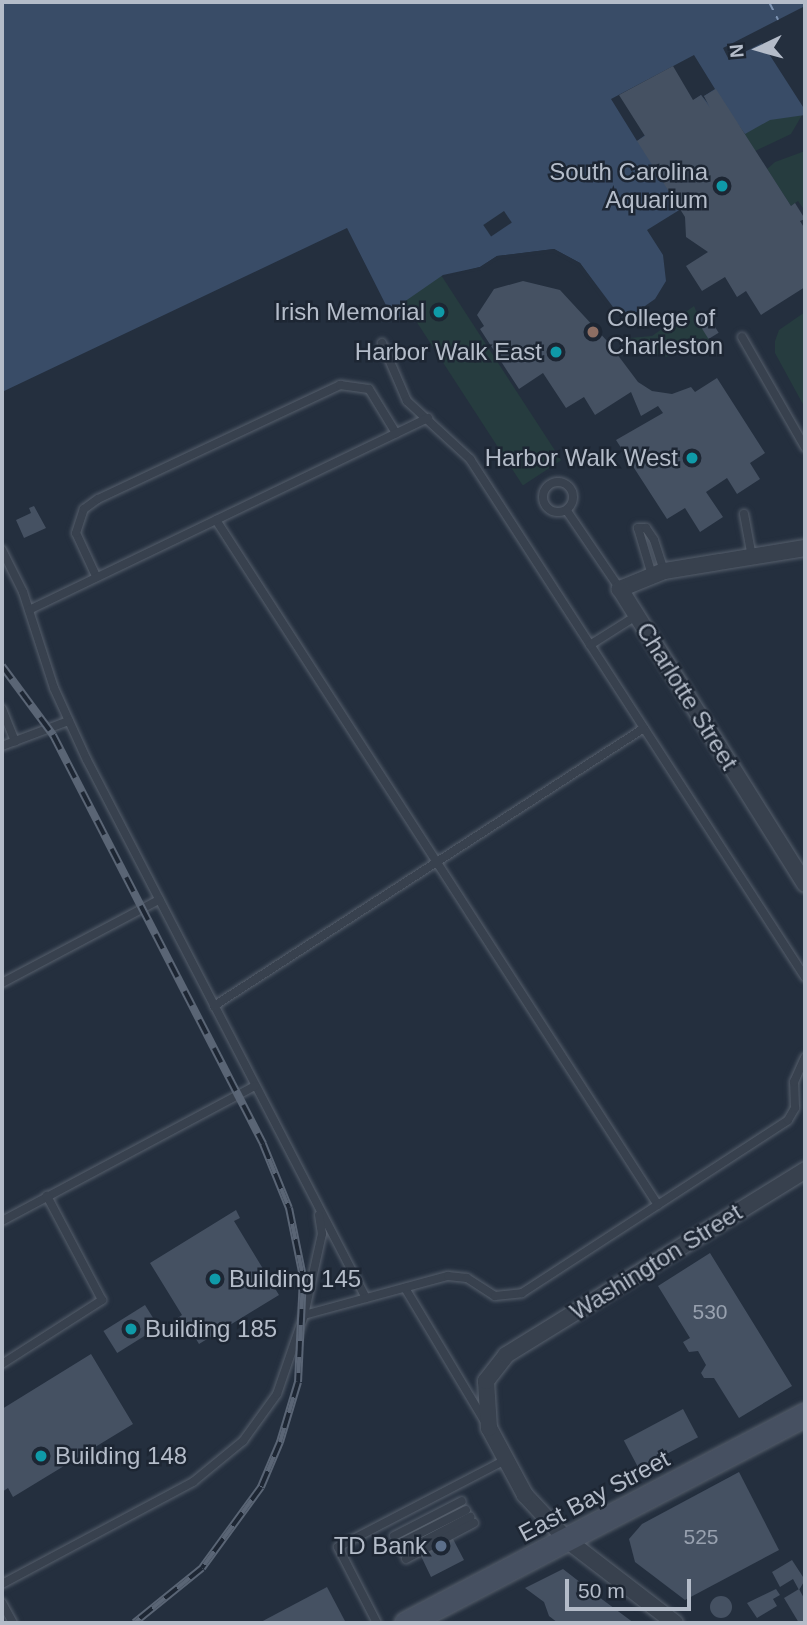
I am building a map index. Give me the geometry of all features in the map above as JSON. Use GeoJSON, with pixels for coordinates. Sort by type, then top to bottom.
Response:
{"type":"FeatureCollection","features":[{"type":"Feature","properties":{"kind":"main road","name":"East Bay Street"},"geometry":{"type":"LineString","coordinates":[[406,1623],[805,1413]]}},
{"type":"Feature","properties":{"kind":"street"},"geometry":{"type":"LineString","coordinates":[[620,589],[658,573],[805,548]]}},
{"type":"Feature","properties":{"kind":"street","name":"Charlotte Street"},"geometry":{"type":"LineString","coordinates":[[620,589],[805,884]]}},
{"type":"Feature","properties":{"kind":"street","name":"Washington Street"},"geometry":{"type":"LineString","coordinates":[[489,1428],[486,1381],[506,1355],[805,1170]]}},
{"type":"Feature","properties":{"kind":"street"},"geometry":{"type":"LineString","coordinates":[[489,1428],[525,1495],[567,1540],[675,1623]]}},
{"type":"Feature","properties":{"kind":"lane"},"geometry":{"type":"LineString","coordinates":[[742,337],[805,447]]}},
{"type":"Feature","properties":{"kind":"lane"},"geometry":{"type":"LineString","coordinates":[[382,343],[407,401],[470,459],[805,977]]}},
{"type":"Feature","properties":{"kind":"lane"},"geometry":{"type":"LineString","coordinates":[[96,576],[76,533],[84,509],[110,493],[340,386],[369,389],[396,433]]}},
{"type":"Feature","properties":{"kind":"lane"},"geometry":{"type":"LineString","coordinates":[[29,610],[428,418]]}},
{"type":"Feature","properties":{"kind":"lane","name":"Charlotte Street"},"geometry":{"type":"LineString","coordinates":[[567,510],[620,589]]}},
{"type":"Feature","properties":{"kind":"lane"},"geometry":{"type":"LineString","coordinates":[[744,514],[751,557]]}},
{"type":"Feature","properties":{"kind":"lane"},"geometry":{"type":"LineString","coordinates":[[216,520],[658,1205]]}},
{"type":"Feature","properties":{"kind":"lane"},"geometry":{"type":"LineString","coordinates":[[638,528],[646,528],[654,540],[658,573],[638,528]]}},
{"type":"Feature","properties":{"kind":"lane"},"geometry":{"type":"LineString","coordinates":[[2,550],[29,610],[68,721],[366,1298]]}},
{"type":"Feature","properties":{"kind":"lane"},"geometry":{"type":"LineString","coordinates":[[590,645],[636,616]]}},
{"type":"Feature","properties":{"kind":"lane"},"geometry":{"type":"LineString","coordinates":[[2,709],[15,741]]}},
{"type":"Feature","properties":{"kind":"lane"},"geometry":{"type":"LineString","coordinates":[[2,746],[68,721]]}},
{"type":"Feature","properties":{"kind":"lane"},"geometry":{"type":"LineString","coordinates":[[214,1006],[643,728]]}},
{"type":"Feature","properties":{"kind":"lane"},"geometry":{"type":"LineString","coordinates":[[2,983],[159,900]]}},
{"type":"Feature","properties":{"kind":"lane"},"geometry":{"type":"LineString","coordinates":[[304,1315],[461,1276],[495,1296],[511,1297],[788,1120],[795,1108],[794,1082],[805,1057]]}},
{"type":"Feature","properties":{"kind":"lane"},"geometry":{"type":"LineString","coordinates":[[2,1221],[255,1086]]}},
{"type":"Feature","properties":{"kind":"lane"},"geometry":{"type":"LineString","coordinates":[[2,1364],[102,1300],[47,1196]]}},
{"type":"Feature","properties":{"kind":"lane"},"geometry":{"type":"LineString","coordinates":[[2,1584],[220,1464],[243,1441],[277,1394],[304,1315],[322,1234],[315,1202]]}},
{"type":"Feature","properties":{"kind":"lane"},"geometry":{"type":"LineString","coordinates":[[405,1288],[489,1428]]}},
{"type":"Feature","properties":{"kind":"lane"},"geometry":{"type":"LineString","coordinates":[[377,1623],[338,1547],[506,1460]]}},
{"type":"Feature","properties":{"kind":"lane"},"geometry":{"type":"LineString","coordinates":[[400,1547],[462,1501]]}},
{"type":"Feature","properties":{"kind":"lane"},"geometry":{"type":"LineString","coordinates":[[400,1547],[470,1517],[400,1547]]}},
{"type":"Feature","properties":{"kind":"lane"},"geometry":{"type":"LineString","coordinates":[[2,1603],[13,1623]]}},
{"type":"Feature","properties":{"kind":"green space"},"geometry":{"type":"Polygon","coordinates":[[[805,110],[791,134],[755,151],[738,123],[805,110]]]}},
{"type":"Feature","properties":{"kind":"green space"},"geometry":{"type":"Polygon","coordinates":[[[805,151],[805,211],[798,201],[791,206],[767,169],[775,162],[805,151]]]}},
{"type":"Feature","properties":{"kind":"green space"},"geometry":{"type":"Polygon","coordinates":[[[441,275],[561,460],[523,485],[402,300],[441,275]]]}},
{"type":"Feature","properties":{"kind":"green space"},"geometry":{"type":"Polygon","coordinates":[[[694,306],[709,340],[666,357],[630,346],[629,338],[652,336],[694,306]]]}},
{"type":"Feature","properties":{"kind":"green space"},"geometry":{"type":"Polygon","coordinates":[[[805,312],[805,408],[775,353],[775,341],[779,330],[805,312]]]}},
{"type":"Feature","properties":{"kind":"water"},"geometry":{"type":"Polygon","coordinates":[[[2,2],[805,2],[805,115],[770,120],[745,134],[737,123],[689,204],[647,230],[663,255],[666,281],[655,299],[635,313],[618,316],[580,263],[554,249],[497,256],[480,267],[443,275],[404,302],[414,319],[408,312],[394,321],[347,228],[2,392],[2,2]]]}},
{"type":"Feature","properties":{"kind":"pier"},"geometry":{"type":"Polygon","coordinates":[[[805,6],[805,110],[762,43],[729,60],[723,48],[805,6]]]}},
{"type":"Feature","properties":{"kind":"pier"},"geometry":{"type":"Polygon","coordinates":[[[694,55],[715,89],[704,96],[711,107],[701,95],[637,141],[611,99],[694,55]]]}},
{"type":"Feature","properties":{"kind":"pier"},"geometry":{"type":"Polygon","coordinates":[[[504,211],[512,223],[491,237],[483,225],[504,211]]]}},
{"type":"Feature","properties":{"kind":"pier"},"geometry":{"type":"Polygon","coordinates":[[[554,249],[580,263],[622,319],[616,318],[577,266],[553,253],[499,259],[481,270],[442,277],[480,267],[497,256],[554,249]]]}},
{"type":"Feature","properties":{"kind":"building","name":"South Carolina Aquarium"},"geometry":{"type":"Polygon","coordinates":[[[673,66],[693,100],[701,95],[710,108],[704,96],[716,89],[791,206],[795,203],[805,219],[800,221],[805,229],[805,287],[761,315],[746,291],[737,297],[725,277],[702,291],[686,266],[708,252],[686,237],[685,217],[637,141],[645,136],[619,95],[673,66]]]}},
{"type":"Feature","properties":{"kind":"building"},"geometry":{"type":"Polygon","coordinates":[[[523,281],[560,290],[608,342],[638,382],[652,391],[672,394],[691,387],[695,392],[717,378],[765,453],[750,463],[760,479],[737,494],[727,478],[706,492],[723,517],[700,532],[685,508],[667,519],[616,440],[663,413],[658,406],[641,416],[631,392],[595,415],[584,397],[566,408],[543,373],[519,389],[480,329],[484,326],[477,315],[494,289],[523,281]]]}},
{"type":"Feature","properties":{"kind":"building"},"geometry":{"type":"Polygon","coordinates":[[[707,314],[719,333],[708,339],[697,320],[707,314]]]}},
{"type":"Feature","properties":{"kind":"building"},"geometry":{"type":"Polygon","coordinates":[[[34,506],[46,528],[24,538],[16,520],[31,513],[29,508],[34,506]]]}},
{"type":"Feature","properties":{"kind":"building","name":"Building 145"},"geometry":{"type":"Polygon","coordinates":[[[236,1210],[240,1218],[234,1221],[279,1295],[199,1344],[185,1321],[176,1326],[173,1321],[182,1315],[150,1263],[236,1210]]]}},
{"type":"Feature","properties":{"kind":"building"},"geometry":{"type":"Polygon","coordinates":[[[710,1253],[792,1386],[739,1418],[714,1378],[704,1378],[701,1373],[706,1365],[698,1351],[689,1352],[683,1342],[690,1338],[658,1286],[710,1253]]]}},
{"type":"Feature","properties":{"kind":"building","name":"Building 185"},"geometry":{"type":"Polygon","coordinates":[[[145,1305],[159,1327],[117,1353],[103,1331],[145,1305]]]}},
{"type":"Feature","properties":{"kind":"building","name":"Building 148"},"geometry":{"type":"Polygon","coordinates":[[[91,1354],[133,1424],[13,1497],[8,1488],[2,1492],[2,1409],[91,1354]]]}},
{"type":"Feature","properties":{"kind":"building"},"geometry":{"type":"Polygon","coordinates":[[[683,1409],[698,1437],[639,1469],[624,1440],[683,1409]]]}},
{"type":"Feature","properties":{"kind":"building"},"geometry":{"type":"Polygon","coordinates":[[[739,1472],[779,1550],[685,1600],[635,1562],[629,1539],[642,1524],[739,1472]]]}},
{"type":"Feature","properties":{"kind":"building","name":"TD Bank"},"geometry":{"type":"Polygon","coordinates":[[[431,1518],[443,1542],[452,1537],[464,1560],[431,1577],[420,1554],[428,1550],[415,1526],[431,1518]]]}},
{"type":"Feature","properties":{"kind":"building"},"geometry":{"type":"Polygon","coordinates":[[[792,1560],[805,1580],[799,1590],[793,1579],[780,1587],[772,1572],[792,1560]]]}},
{"type":"Feature","properties":{"kind":"building"},"geometry":{"type":"Polygon","coordinates":[[[563,1569],[634,1623],[558,1623],[549,1616],[544,1602],[525,1588],[563,1569]]]}},
{"type":"Feature","properties":{"kind":"building"},"geometry":{"type":"Polygon","coordinates":[[[327,1587],[346,1623],[259,1623],[327,1587]]]}},
{"type":"Feature","properties":{"kind":"building"},"geometry":{"type":"Polygon","coordinates":[[[776,1589],[780,1595],[773,1599],[777,1606],[757,1618],[747,1603],[776,1589]]]}},
{"type":"Feature","properties":{"kind":"building"},"geometry":{"type":"Polygon","coordinates":[[[799,1589],[805,1600],[805,1623],[799,1623],[784,1598],[799,1589]]]}},
{"type":"Feature","properties":{"kind":"building"},"geometry":{"type":"Polygon","coordinates":[[[717,1596],[725,1596],[732,1603],[732,1611],[725,1618],[717,1618],[710,1611],[710,1603],[717,1596]]]}},
{"type":"Feature","properties":{"kind":"ferry route"},"geometry":{"type":"LineString","coordinates":[[769,2],[778,20]]}},
{"type":"Feature","properties":{"kind":"railway"},"geometry":{"type":"LineString","coordinates":[[2,666],[53,735],[263,1144],[289,1208],[303,1277],[298,1382],[280,1442],[261,1487],[202,1568],[134,1623]]}},
{"type":"Feature","properties":{"kind":"place","name":"South Carolina Aquarium"},"geometry":{"type":"Point","coordinates":[722,186]}},
{"type":"Feature","properties":{"kind":"place","name":"Irish Memorial"},"geometry":{"type":"Point","coordinates":[439,312]}},
{"type":"Feature","properties":{"kind":"place","name":"College of Charleston"},"geometry":{"type":"Point","coordinates":[593,332]}},
{"type":"Feature","properties":{"kind":"place","name":"Harbor Walk East"},"geometry":{"type":"Point","coordinates":[556,352]}},
{"type":"Feature","properties":{"kind":"place","name":"Harbor Walk West"},"geometry":{"type":"Point","coordinates":[692,458]}},
{"type":"Feature","properties":{"kind":"place","name":"Building 145"},"geometry":{"type":"Point","coordinates":[215,1279]}},
{"type":"Feature","properties":{"kind":"place","name":"Building 185"},"geometry":{"type":"Point","coordinates":[131,1329]}},
{"type":"Feature","properties":{"kind":"place","name":"Building 148"},"geometry":{"type":"Point","coordinates":[41,1456]}},
{"type":"Feature","properties":{"kind":"place","name":"TD Bank"},"geometry":{"type":"Point","coordinates":[441,1546]}}]}
